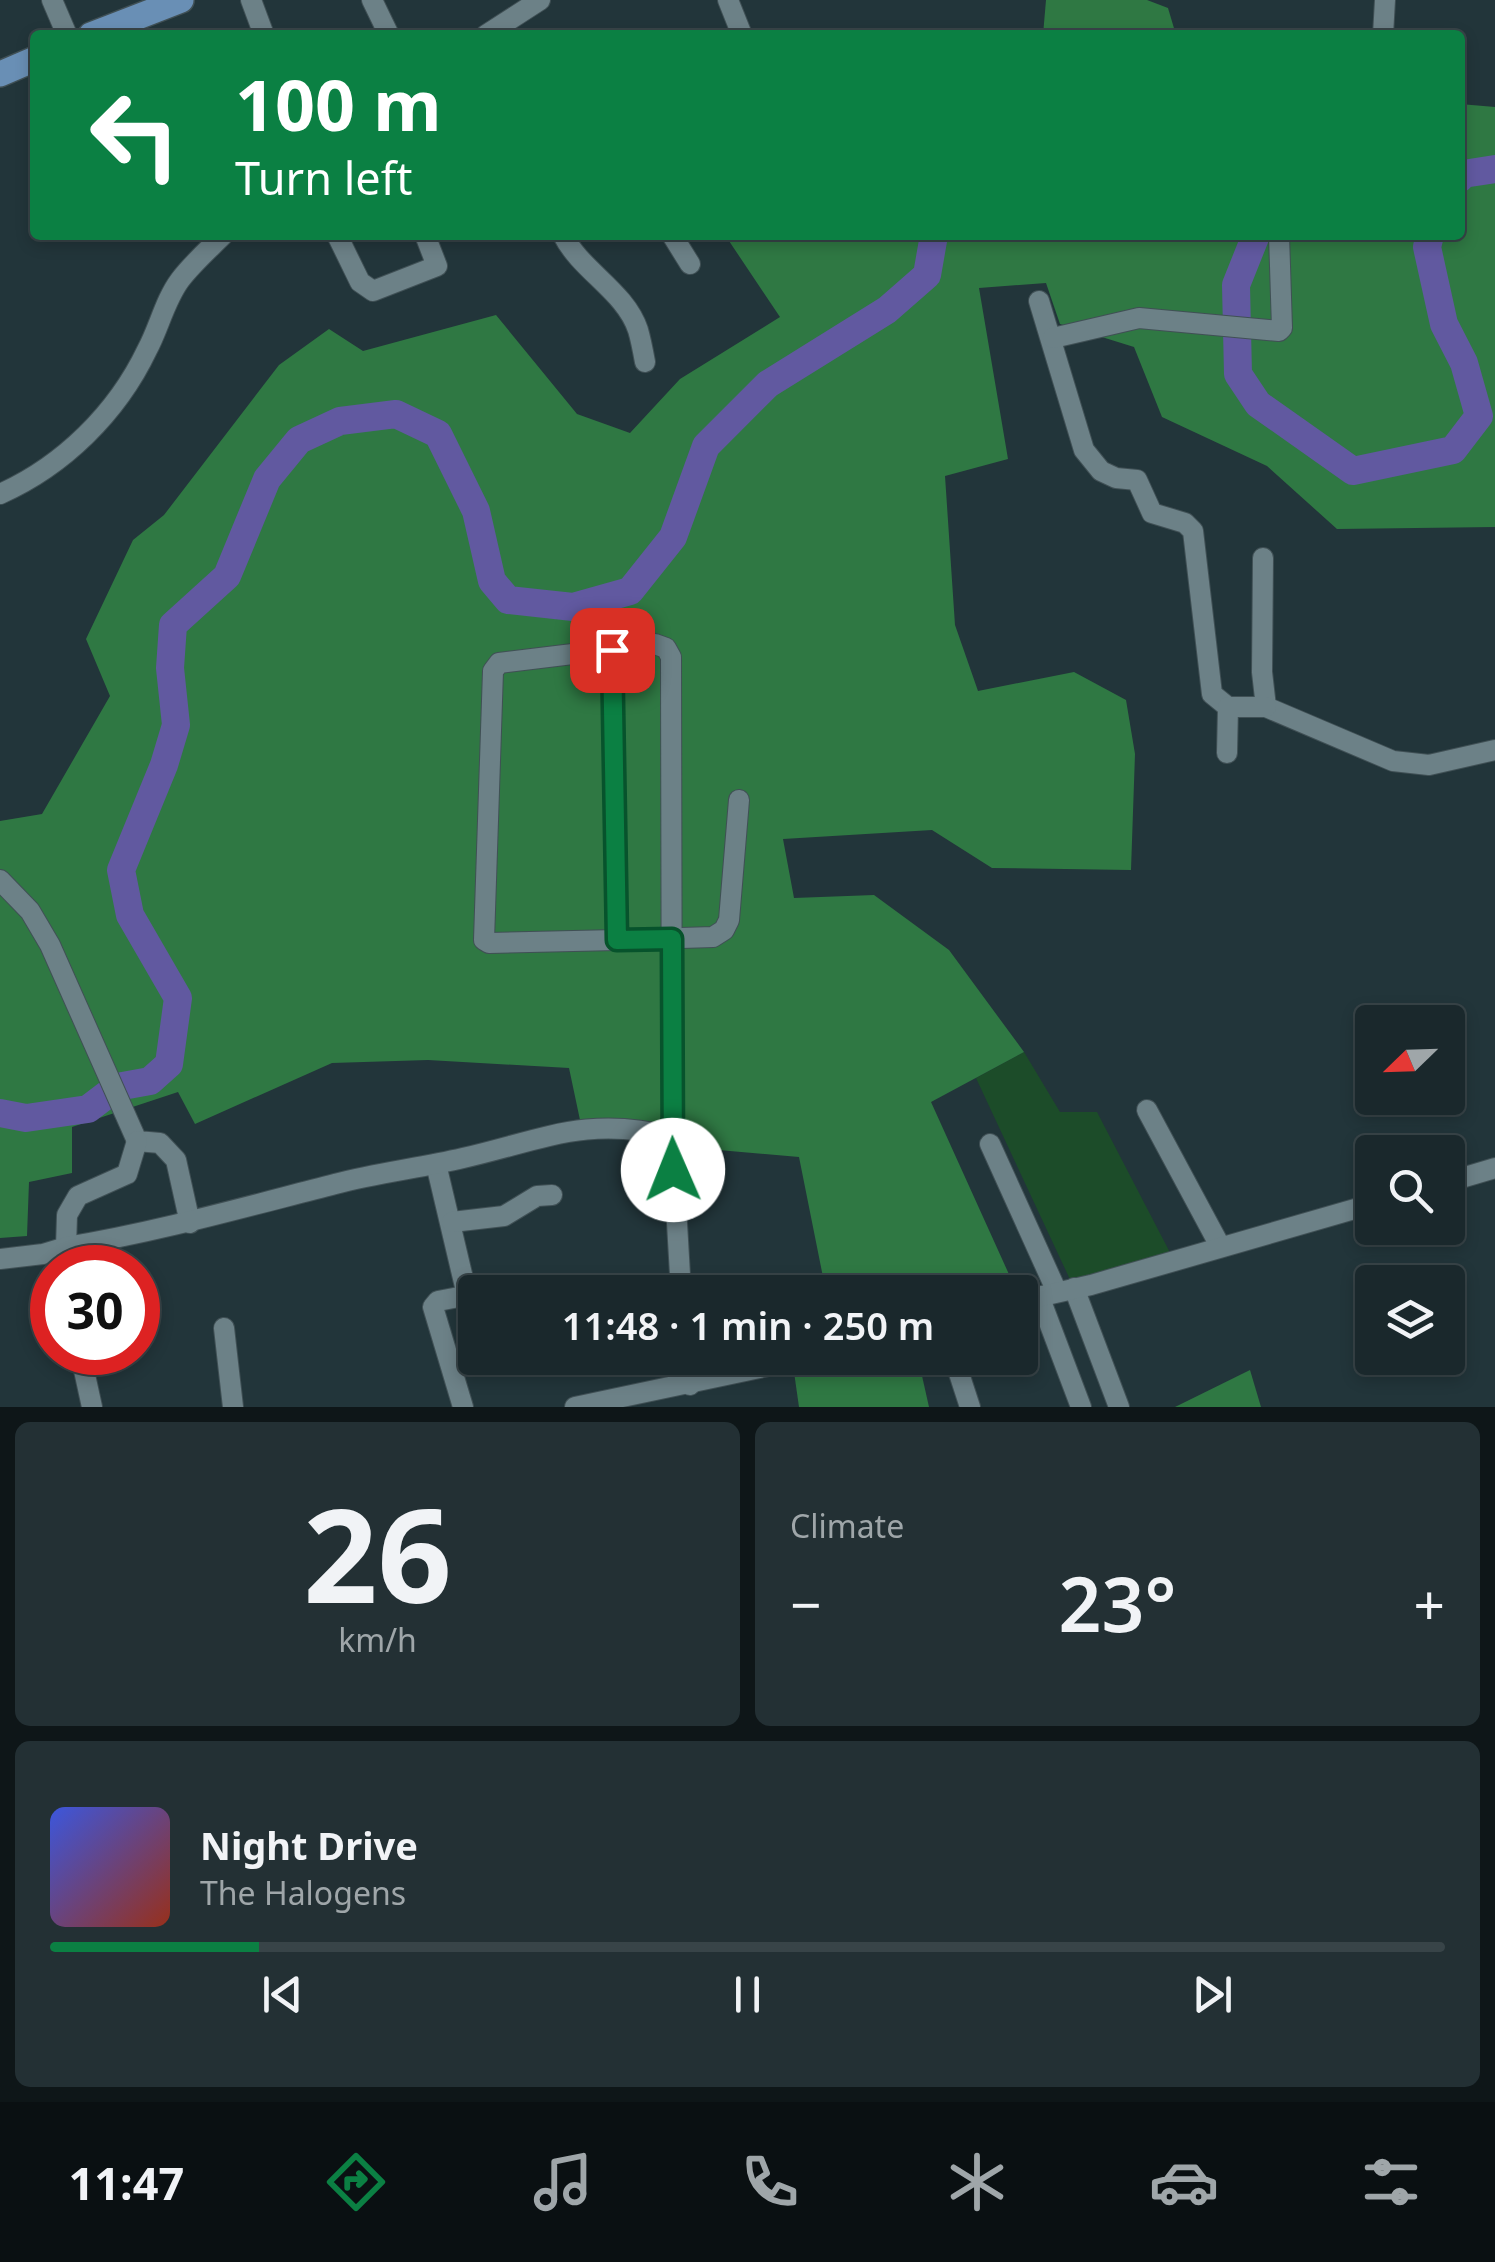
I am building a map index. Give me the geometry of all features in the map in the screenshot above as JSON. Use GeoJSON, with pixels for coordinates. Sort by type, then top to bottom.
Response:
{"type":"FeatureCollection","features":[{"type":"Feature","properties":{"kind":"main road"},"geometry":{"type":"LineString","coordinates":[[104,30],[181,0]]}},
{"type":"Feature","properties":{"kind":"main road"},"geometry":{"type":"LineString","coordinates":[[0,74],[30,61]]}},
{"type":"Feature","properties":{"kind":"street"},"geometry":{"type":"LineString","coordinates":[[52,0],[64,30]]}},
{"type":"Feature","properties":{"kind":"street"},"geometry":{"type":"LineString","coordinates":[[250,0],[262,30]]}},
{"type":"Feature","properties":{"kind":"street"},"geometry":{"type":"LineString","coordinates":[[372,0],[387,30]]}},
{"type":"Feature","properties":{"kind":"street"},"geometry":{"type":"LineString","coordinates":[[494,30],[540,0]]}},
{"type":"Feature","properties":{"kind":"street"},"geometry":{"type":"LineString","coordinates":[[728,0],[740,30]]}},
{"type":"Feature","properties":{"kind":"street"},"geometry":{"type":"LineString","coordinates":[[1383,30],[1385,0]]}},
{"type":"Feature","properties":{"kind":"street"},"geometry":{"type":"LineString","coordinates":[[0,494],[45,468],[87,435],[123,394],[180,280],[213,240]]}},
{"type":"Feature","properties":{"kind":"street"},"geometry":{"type":"LineString","coordinates":[[340,240],[360,282],[373,291],[437,266],[427,240]]}},
{"type":"Feature","properties":{"kind":"street"},"geometry":{"type":"LineString","coordinates":[[566,240],[638,328],[645,362]]}},
{"type":"Feature","properties":{"kind":"street"},"geometry":{"type":"LineString","coordinates":[[675,240],[690,264]]}},
{"type":"Feature","properties":{"kind":"street"},"geometry":{"type":"LineString","coordinates":[[1053,338],[1139,318],[1192,325],[1282,328],[1279,240]]}},
{"type":"Feature","properties":{"kind":"street"},"geometry":{"type":"LineString","coordinates":[[1040,300],[1078,435],[1092,463],[1116,478],[1137,480],[1152,513],[1186,524],[1193,531],[1212,694],[1228,707],[1266,708],[1393,761],[1428,765],[1495,750]]}},
{"type":"Feature","properties":{"kind":"street"},"geometry":{"type":"LineString","coordinates":[[1263,558],[1262,672],[1266,708]]}},
{"type":"Feature","properties":{"kind":"street"},"geometry":{"type":"LineString","coordinates":[[680,1275],[672,1137],[672,939],[671,658],[666,648],[655,644],[509,660],[498,663],[493,671],[482,934],[489,943],[672,939],[713,937],[724,930],[729,920],[739,800]]}},
{"type":"Feature","properties":{"kind":"street"},"geometry":{"type":"LineString","coordinates":[[612,650],[617,940]]}},
{"type":"Feature","properties":{"kind":"street"},"geometry":{"type":"LineString","coordinates":[[1226,753],[1228,707]]}},
{"type":"Feature","properties":{"kind":"street"},"geometry":{"type":"LineString","coordinates":[[0,880],[30,911],[50,946],[134,1136],[127,1174],[87,1189],[67,1214],[68,1245]]}},
{"type":"Feature","properties":{"kind":"street"},"geometry":{"type":"LineString","coordinates":[[1148,1110],[1220,1246]]}},
{"type":"Feature","properties":{"kind":"street"},"geometry":{"type":"LineString","coordinates":[[110,1245],[339,1182],[436,1164],[584,1128],[616,1126],[672,1137]]}},
{"type":"Feature","properties":{"kind":"street"},"geometry":{"type":"LineString","coordinates":[[134,1136],[160,1143],[176,1160],[190,1222]]}},
{"type":"Feature","properties":{"kind":"street"},"geometry":{"type":"LineString","coordinates":[[990,1144],[1048,1294],[1081,1407]]}},
{"type":"Feature","properties":{"kind":"street"},"geometry":{"type":"LineString","coordinates":[[436,1164],[466,1291],[460,1297],[438,1300],[433,1307],[463,1407]]}},
{"type":"Feature","properties":{"kind":"street"},"geometry":{"type":"LineString","coordinates":[[1465,1177],[1495,1168]]}},
{"type":"Feature","properties":{"kind":"street"},"geometry":{"type":"LineString","coordinates":[[452,1222],[504,1216],[537,1196],[552,1194]]}},
{"type":"Feature","properties":{"kind":"street"},"geometry":{"type":"LineString","coordinates":[[1048,1294],[1355,1209]]}},
{"type":"Feature","properties":{"kind":"street"},"geometry":{"type":"LineString","coordinates":[[0,1259],[30,1256]]}},
{"type":"Feature","properties":{"kind":"street"},"geometry":{"type":"LineString","coordinates":[[1048,1294],[1119,1407]]}},
{"type":"Feature","properties":{"kind":"street"},"geometry":{"type":"LineString","coordinates":[[224,1328],[233,1407]]}},
{"type":"Feature","properties":{"kind":"street"},"geometry":{"type":"LineString","coordinates":[[85,1375],[92,1407]]}},
{"type":"Feature","properties":{"kind":"street"},"geometry":{"type":"LineString","coordinates":[[689,1375],[690,1385]]}},
{"type":"Feature","properties":{"kind":"street"},"geometry":{"type":"LineString","coordinates":[[575,1407],[733,1375]]}},
{"type":"Feature","properties":{"kind":"street"},"geometry":{"type":"LineString","coordinates":[[960,1375],[970,1407]]}},
{"type":"Feature","properties":{"kind":"green space"},"geometry":{"type":"Polygon","coordinates":[[[1046,0],[1147,0],[1168,8],[1175,30],[1043,30],[1046,0]]]}},
{"type":"Feature","properties":{"kind":"green space"},"geometry":{"type":"Polygon","coordinates":[[[1465,104],[1495,107],[1495,527],[1337,529],[1267,466],[1162,417],[1134,347],[1060,324],[1046,283],[979,288],[1008,459],[945,476],[955,625],[978,691],[1074,672],[1126,700],[1135,754],[1131,870],[992,868],[932,830],[783,839],[794,898],[874,895],[949,950],[1024,1052],[931,1102],[1009,1275],[823,1275],[799,1157],[707,1149],[580,1120],[569,1068],[428,1060],[332,1063],[195,1124],[178,1092],[72,1127],[72,1173],[29,1182],[27,1236],[0,1238],[0,821],[42,814],[110,696],[86,639],[133,540],[164,515],[279,365],[329,329],[363,351],[496,315],[577,414],[630,433],[680,379],[780,317],[728,240],[1465,240],[1465,104]]]}},
{"type":"Feature","properties":{"kind":"green space"},"geometry":{"type":"Polygon","coordinates":[[[1024,1052],[1060,1112],[1097,1112],[1177,1266],[1074,1288],[976,1078],[1024,1052]]]}},
{"type":"Feature","properties":{"kind":"green space"},"geometry":{"type":"Polygon","coordinates":[[[1250,1370],[1261,1407],[1175,1407],[1250,1370]]]}},
{"type":"Feature","properties":{"kind":"green space"},"geometry":{"type":"Polygon","coordinates":[[[794,1375],[922,1375],[929,1407],[799,1407],[794,1375]]]}},
{"type":"Feature","properties":{"kind":"waterway"},"geometry":{"type":"LineString","coordinates":[[1465,174],[1495,169]]}},
{"type":"Feature","properties":{"kind":"waterway"},"geometry":{"type":"LineString","coordinates":[[0,1113],[26,1118],[88,1109],[117,1087],[150,1081],[169,1064],[178,998],[130,915],[121,870],[176,725],[170,668],[173,625],[227,576],[267,479],[299,440],[340,421],[396,414],[438,434],[476,511],[492,581],[508,600],[573,607],[630,591],[673,537],[706,446],[768,384],[887,310],[927,275],[933,240]]}},
{"type":"Feature","properties":{"kind":"waterway"},"geometry":{"type":"LineString","coordinates":[[1254,240],[1236,285],[1238,374],[1258,404],[1353,471],[1453,450],[1479,416],[1464,363],[1444,324],[1429,240]]}},
{"type":"Feature","properties":{"kind":"route"},"geometry":{"type":"LineString","coordinates":[[612,650],[617,940],[672,939],[673,1170]]}}]}
